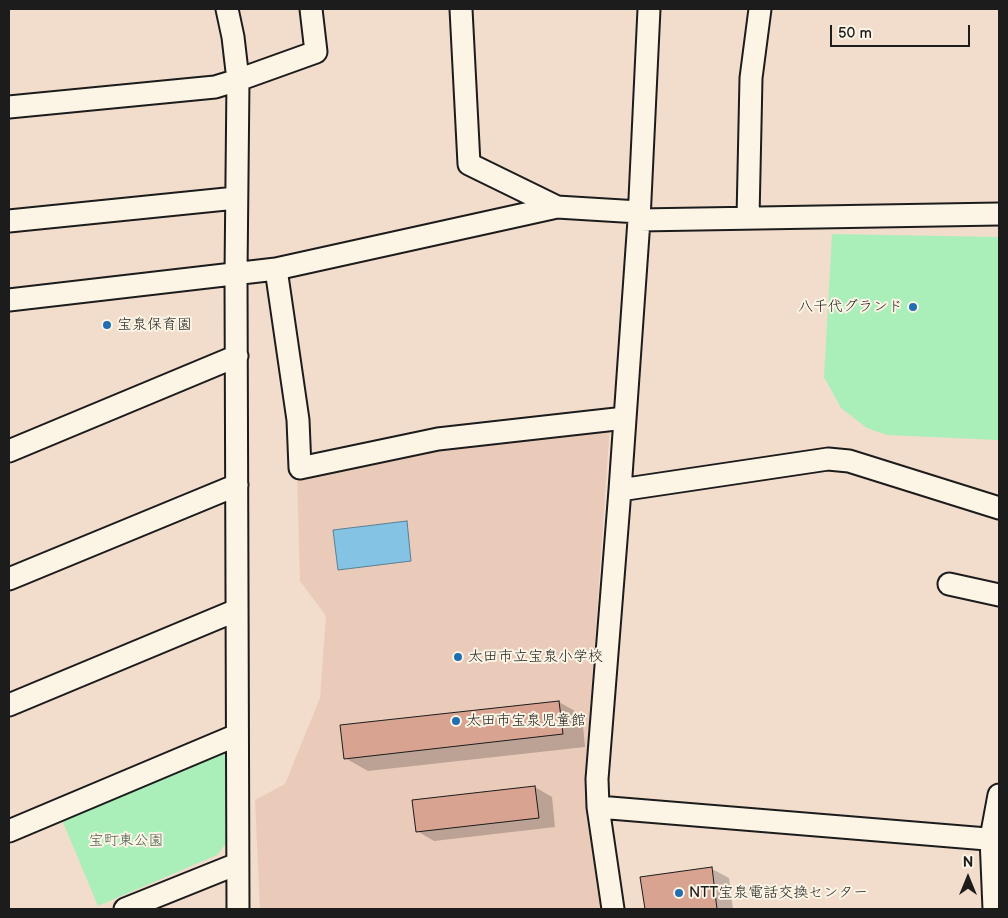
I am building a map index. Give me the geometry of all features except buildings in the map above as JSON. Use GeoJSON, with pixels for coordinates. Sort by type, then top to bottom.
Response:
{"type":"FeatureCollection","features":[{"type":"Feature","properties":{"kind":"street"},"geometry":{"type":"LineString","coordinates":[[227,9],[234,37],[238,80],[236,198],[238,909]]}},
{"type":"Feature","properties":{"kind":"street"},"geometry":{"type":"LineString","coordinates":[[9,107],[215,87],[238,80],[316,52],[311,9]]}},
{"type":"Feature","properties":{"kind":"street"},"geometry":{"type":"LineString","coordinates":[[461,9],[469,164],[557,207]]}},
{"type":"Feature","properties":{"kind":"street"},"geometry":{"type":"LineString","coordinates":[[613,909],[598,807],[597,779],[639,216],[649,9]]}},
{"type":"Feature","properties":{"kind":"street"},"geometry":{"type":"LineString","coordinates":[[748,218],[751,78],[760,9]]}},
{"type":"Feature","properties":{"kind":"street"},"geometry":{"type":"LineString","coordinates":[[9,222],[236,198]]}},
{"type":"Feature","properties":{"kind":"street"},"geometry":{"type":"LineString","coordinates":[[9,300],[276,269],[557,207],[639,216],[748,218],[999,214]]}},
{"type":"Feature","properties":{"kind":"street"},"geometry":{"type":"LineString","coordinates":[[276,269],[298,420],[300,468],[438,439],[625,418]]}},
{"type":"Feature","properties":{"kind":"street"},"geometry":{"type":"LineString","coordinates":[[9,452],[237,356]]}},
{"type":"Feature","properties":{"kind":"street"},"geometry":{"type":"LineString","coordinates":[[620,490],[828,459],[849,461],[999,508]]}},
{"type":"Feature","properties":{"kind":"street"},"geometry":{"type":"LineString","coordinates":[[9,579],[237,485]]}},
{"type":"Feature","properties":{"kind":"street"},"geometry":{"type":"LineString","coordinates":[[948,584],[999,595]]}},
{"type":"Feature","properties":{"kind":"street"},"geometry":{"type":"LineString","coordinates":[[9,705],[237,610]]}},
{"type":"Feature","properties":{"kind":"street"},"geometry":{"type":"LineString","coordinates":[[9,830],[237,735]]}},
{"type":"Feature","properties":{"kind":"street"},"geometry":{"type":"LineString","coordinates":[[994,909],[995,839],[999,795]]}},
{"type":"Feature","properties":{"kind":"street"},"geometry":{"type":"LineString","coordinates":[[598,807],[995,839]]}},
{"type":"Feature","properties":{"kind":"street"},"geometry":{"type":"LineString","coordinates":[[125,909],[237,864]]}},
{"type":"Feature","properties":{"kind":"shaded area","name":"太田市立宝泉小学校"},"geometry":{"type":"Polygon","coordinates":[[[610,424],[585,784],[601,909],[260,909],[255,800],[285,784],[320,698],[326,616],[300,581],[297,473],[439,444],[610,424]]]}},
{"type":"Feature","properties":{"kind":"green space","name":"八千代グランド"},"geometry":{"type":"Polygon","coordinates":[[[832,234],[999,237],[999,440],[887,435],[867,428],[841,408],[824,377],[832,234]]]}},
{"type":"Feature","properties":{"kind":"green space","name":"宝町東公園"},"geometry":{"type":"Polygon","coordinates":[[[217,749],[228,756],[228,841],[217,855],[98,906],[60,815],[217,749]]]}},
{"type":"Feature","properties":{"kind":"water"},"geometry":{"type":"Polygon","coordinates":[[[407,521],[411,561],[338,570],[333,530],[407,521]]]}},
{"type":"Feature","properties":{"kind":"place","name":"八千代グランド"},"geometry":{"type":"Point","coordinates":[913,307]}},
{"type":"Feature","properties":{"kind":"place","name":"宝泉保育園"},"geometry":{"type":"Point","coordinates":[107,325]}},
{"type":"Feature","properties":{"kind":"place","name":"太田市立宝泉小学校"},"geometry":{"type":"Point","coordinates":[458,657]}},
{"type":"Feature","properties":{"kind":"place","name":"太田市宝泉児童館"},"geometry":{"type":"Point","coordinates":[456,721]}},
{"type":"Feature","properties":{"kind":"place","name":"NTT宝泉電話交換センター"},"geometry":{"type":"Point","coordinates":[679,893]}}]}
